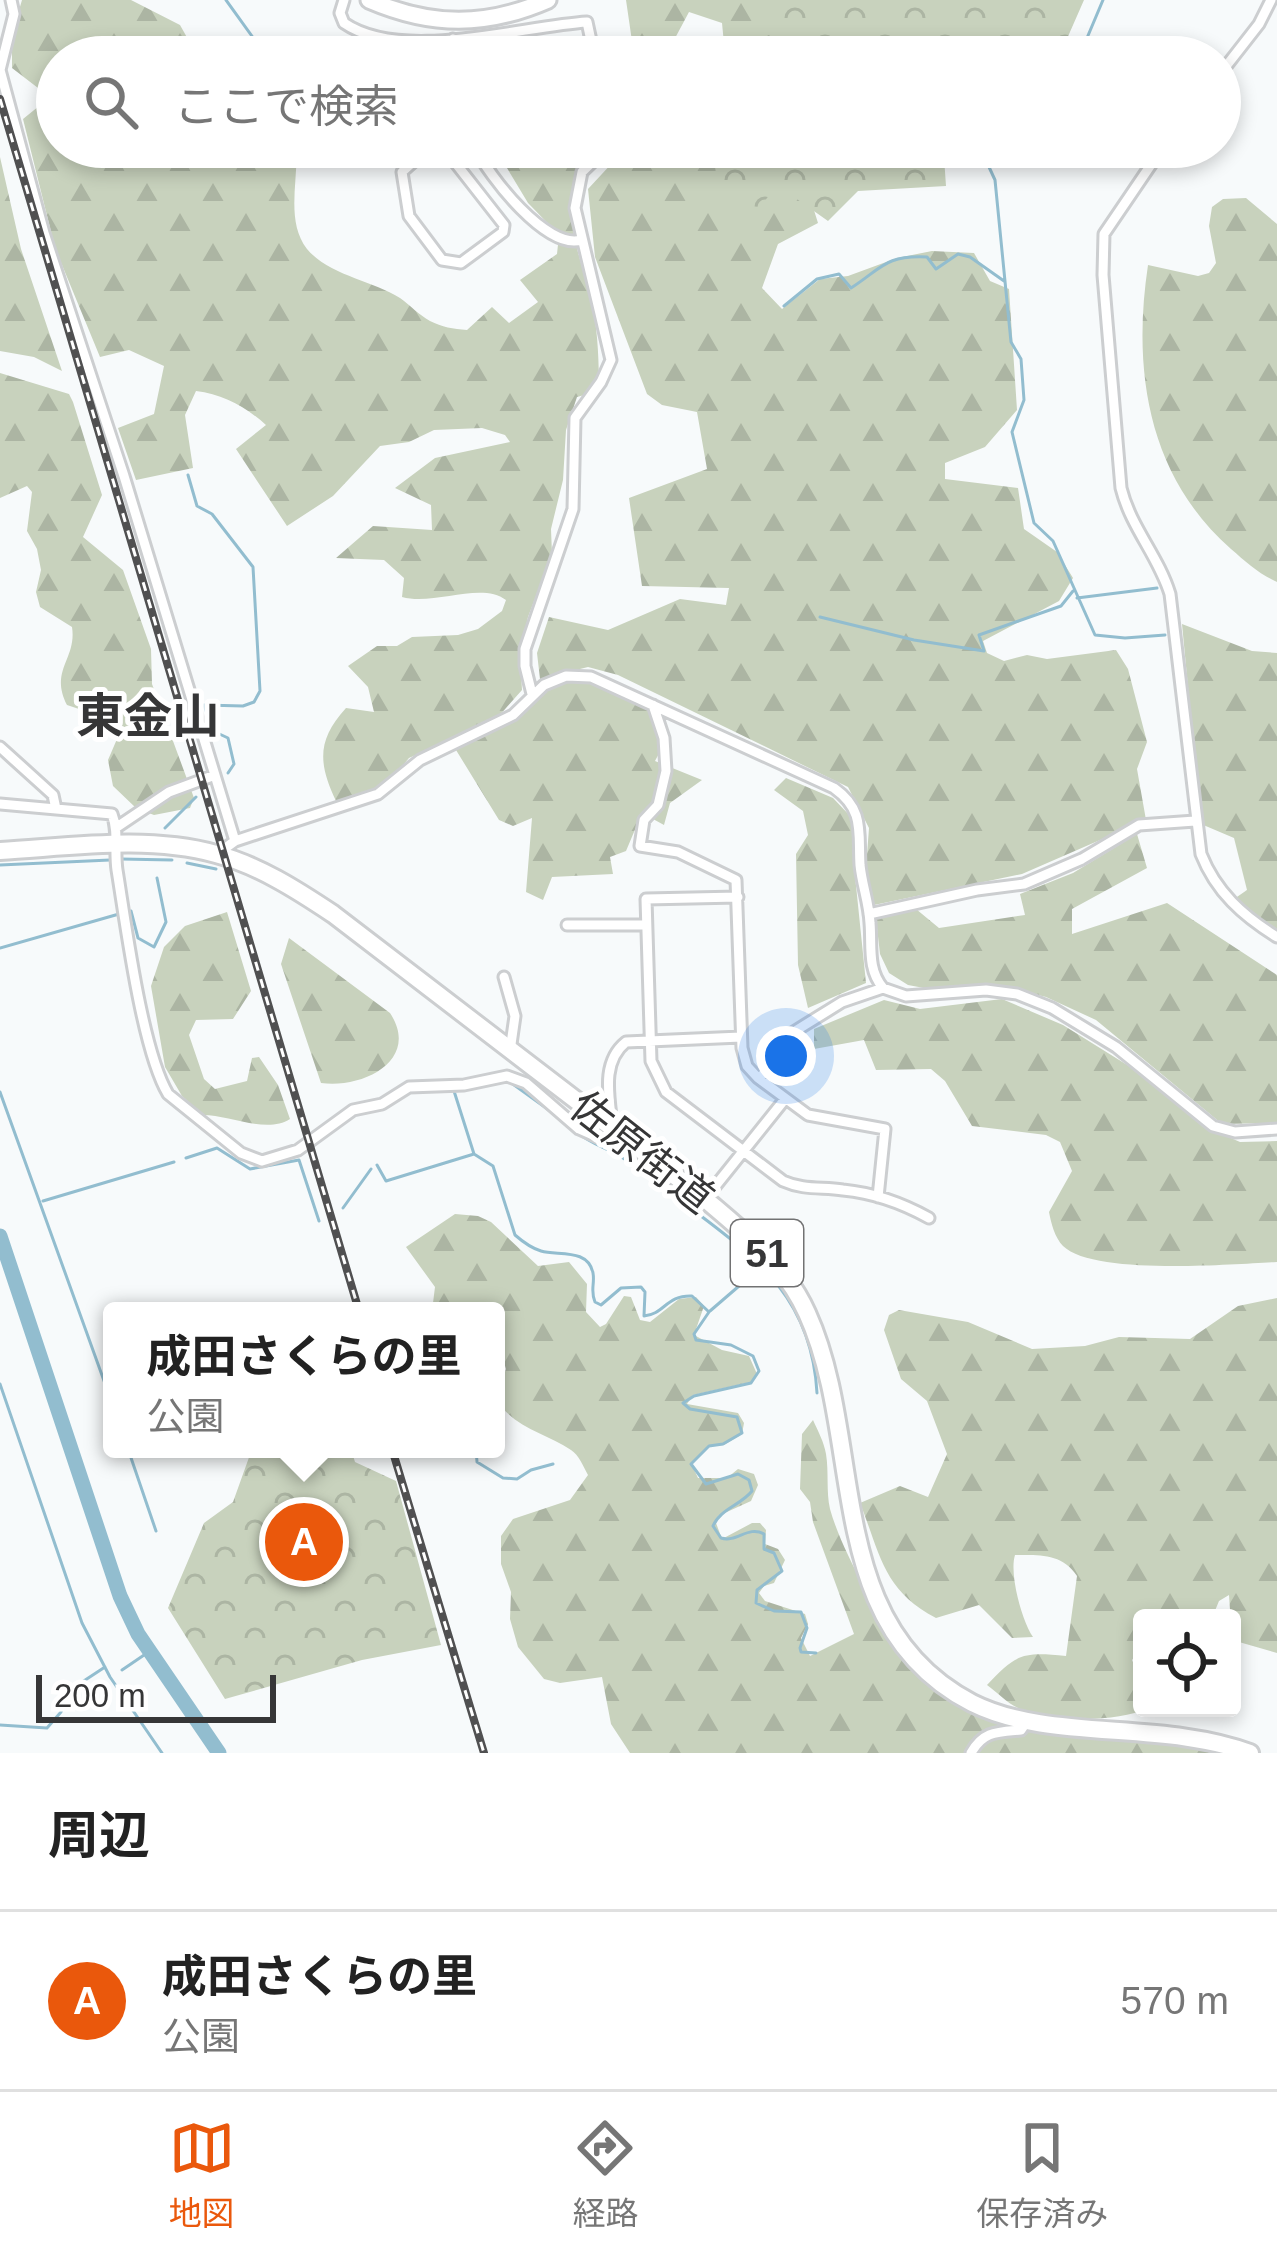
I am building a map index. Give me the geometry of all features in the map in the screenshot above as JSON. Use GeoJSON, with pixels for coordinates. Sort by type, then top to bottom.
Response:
{"type":"FeatureCollection","features":[{"type":"Feature","properties":{"kind":"highway","name":"佐原街道"},"geometry":{"type":"LineString","coordinates":[[0,851],[117,836],[217,854],[281,881],[333,914],[704,1199],[770,1257],[806,1309],[825,1365],[855,1536],[869,1580],[891,1625],[914,1657],[977,1706],[1027,1721],[1169,1733],[1250,1753]]}},
{"type":"Feature","properties":{"kind":"main road"},"geometry":{"type":"LineString","coordinates":[[382,2],[433,20],[472,22],[504,17],[548,0]]}},
{"type":"Feature","properties":{"kind":"street"},"geometry":{"type":"LineString","coordinates":[[11,0],[14,14],[0,70],[44,233],[236,841]]}},
{"type":"Feature","properties":{"kind":"street"},"geometry":{"type":"LineString","coordinates":[[344,0],[341,19],[372,36]]}},
{"type":"Feature","properties":{"kind":"street"},"geometry":{"type":"LineString","coordinates":[[1241,47],[1271,0]]}},
{"type":"Feature","properties":{"kind":"street"},"geometry":{"type":"LineString","coordinates":[[476,36],[587,22],[589,36]]}},
{"type":"Feature","properties":{"kind":"street"},"geometry":{"type":"LineString","coordinates":[[406,168],[402,172],[409,216],[440,257],[460,263],[503,232],[504,225],[459,168]]}},
{"type":"Feature","properties":{"kind":"street"},"geometry":{"type":"LineString","coordinates":[[489,168],[507,194],[558,240],[581,240]]}},
{"type":"Feature","properties":{"kind":"street"},"geometry":{"type":"LineString","coordinates":[[532,694],[526,649],[573,509],[575,418],[611,360],[574,208],[578,182],[587,168]]}},
{"type":"Feature","properties":{"kind":"street"},"geometry":{"type":"LineString","coordinates":[[1149,168],[1104,234],[1103,275],[1121,488],[1134,526],[1157,561],[1170,594],[1201,854],[1216,886],[1234,907],[1277,937]]}},
{"type":"Feature","properties":{"kind":"street"},"geometry":{"type":"LineString","coordinates":[[217,854],[236,841],[378,794],[420,760],[513,715],[532,694],[556,679],[577,675],[602,681],[834,788],[852,802],[860,821],[872,968],[884,988]]}},
{"type":"Feature","properties":{"kind":"street"},"geometry":{"type":"LineString","coordinates":[[653,705],[664,738],[666,771],[658,805],[644,820],[640,846],[678,852],[736,880],[744,1058],[758,1078],[808,1115],[885,1129],[878,1196]]}},
{"type":"Feature","properties":{"kind":"street"},"geometry":{"type":"LineString","coordinates":[[0,747],[53,795],[56,809]]}},
{"type":"Feature","properties":{"kind":"street"},"geometry":{"type":"LineString","coordinates":[[117,836],[169,792],[215,775]]}},
{"type":"Feature","properties":{"kind":"street"},"geometry":{"type":"LineString","coordinates":[[0,804],[112,814],[145,1016],[161,1083],[168,1094],[242,1153],[262,1161],[313,1142],[353,1110],[382,1104],[409,1087],[471,1084],[507,1076],[526,1083],[579,1130],[604,1140],[617,1133],[609,1097],[613,1057],[626,1042],[741,1037]]}},
{"type":"Feature","properties":{"kind":"street"},"geometry":{"type":"LineString","coordinates":[[869,914],[1024,884],[1082,859],[1139,825],[1195,821]]}},
{"type":"Feature","properties":{"kind":"street"},"geometry":{"type":"LineString","coordinates":[[738,897],[646,899],[652,1069],[662,1087],[792,1185],[878,1196],[929,1218]]}},
{"type":"Feature","properties":{"kind":"street"},"geometry":{"type":"LineString","coordinates":[[567,925],[646,925]]}},
{"type":"Feature","properties":{"kind":"street"},"geometry":{"type":"LineString","coordinates":[[503,977],[515,1016],[510,1051]]}},
{"type":"Feature","properties":{"kind":"street"},"geometry":{"type":"LineString","coordinates":[[758,1078],[784,1060],[792,1033],[842,1002],[884,988],[906,995],[986,990],[1017,994],[1052,1008],[1116,1046],[1213,1126],[1234,1132],[1277,1129]]}},
{"type":"Feature","properties":{"kind":"street"},"geometry":{"type":"LineString","coordinates":[[704,1199],[785,1099]]}},
{"type":"Feature","properties":{"kind":"street"},"geometry":{"type":"LineString","coordinates":[[971,1753],[979,1739],[992,1732],[1021,1730],[1027,1721]]}},
{"type":"Feature","properties":{"kind":"green space"},"geometry":{"type":"Polygon","coordinates":[[[22,0],[131,0],[180,25],[186,36],[36,36],[36,86],[12,68],[12,34],[22,0]]]}},
{"type":"Feature","properties":{"kind":"green space"},"geometry":{"type":"Polygon","coordinates":[[[626,0],[805,0],[784,36],[723,36],[722,23],[689,12],[676,36],[631,36],[626,0]]]}},
{"type":"Feature","properties":{"kind":"green space"},"geometry":{"type":"Polygon","coordinates":[[[787,0],[1084,0],[1068,36],[767,36],[787,0]]]}},
{"type":"Feature","properties":{"kind":"green space"},"geometry":{"type":"Polygon","coordinates":[[[36,108],[36,168],[296,168],[296,226],[316,258],[400,298],[434,323],[467,330],[492,307],[509,323],[538,302],[520,280],[557,254],[559,235],[528,203],[507,168],[582,168],[574,189],[573,227],[595,318],[599,391],[577,397],[566,430],[563,480],[551,529],[552,554],[528,617],[520,655],[522,690],[498,717],[409,758],[377,788],[336,801],[326,775],[325,741],[346,708],[374,712],[368,687],[348,666],[377,646],[478,629],[502,611],[506,600],[484,593],[402,597],[404,578],[384,560],[336,558],[373,526],[432,530],[431,505],[395,488],[435,458],[510,442],[505,435],[482,428],[434,430],[409,442],[380,446],[333,496],[287,526],[236,449],[266,425],[234,402],[196,391],[185,415],[193,468],[136,480],[118,428],[154,414],[164,366],[129,350],[100,357],[55,248],[23,119],[36,108]]]}},
{"type":"Feature","properties":{"kind":"green space"},"geometry":{"type":"Polygon","coordinates":[[[0,157],[21,249],[62,371],[34,357],[0,351],[0,157]]]}},
{"type":"Feature","properties":{"kind":"green space"},"geometry":{"type":"Polygon","coordinates":[[[608,168],[796,168],[818,223],[778,244],[762,288],[782,309],[820,279],[848,276],[932,251],[974,253],[990,281],[1009,289],[1017,410],[985,447],[945,463],[945,479],[1018,488],[1024,529],[1057,552],[1073,578],[1059,601],[983,641],[987,653],[1004,661],[1027,655],[1047,659],[1116,650],[1128,669],[1147,742],[1137,769],[1146,820],[1022,874],[874,905],[866,868],[869,828],[848,787],[618,675],[588,667],[540,679],[537,653],[549,617],[608,630],[680,599],[726,605],[729,588],[642,586],[629,498],[707,469],[697,412],[662,405],[647,394],[595,257],[588,189],[608,168]]]}},
{"type":"Feature","properties":{"kind":"green space"},"geometry":{"type":"Polygon","coordinates":[[[715,168],[945,168],[946,186],[858,191],[828,221],[777,185],[760,207],[721,203],[715,168]]]}},
{"type":"Feature","properties":{"kind":"green space"},"geometry":{"type":"Polygon","coordinates":[[[1246,198],[1277,224],[1277,582],[1231,549],[1181,489],[1164,455],[1145,382],[1148,265],[1198,276],[1209,273],[1216,263],[1209,226],[1212,207],[1223,199],[1246,198]]]}},
{"type":"Feature","properties":{"kind":"green space"},"geometry":{"type":"Polygon","coordinates":[[[0,373],[69,394],[73,402],[102,495],[83,537],[123,570],[151,649],[152,684],[194,798],[190,808],[154,815],[136,808],[113,786],[108,760],[120,732],[94,714],[67,705],[61,683],[72,627],[40,607],[36,592],[41,570],[27,531],[32,492],[27,486],[0,498],[0,373]]]}},
{"type":"Feature","properties":{"kind":"green space"},"geometry":{"type":"Polygon","coordinates":[[[1182,624],[1252,651],[1277,653],[1277,930],[1234,899],[1247,890],[1234,838],[1201,824],[1182,624]]]}},
{"type":"Feature","properties":{"kind":"green space"},"geometry":{"type":"Polygon","coordinates":[[[572,679],[603,683],[652,709],[664,744],[655,761],[702,780],[670,803],[664,825],[642,813],[626,851],[610,857],[613,874],[552,877],[543,900],[526,892],[532,818],[513,826],[499,820],[456,750],[554,685],[572,679]]]}},
{"type":"Feature","properties":{"kind":"green space"},"geometry":{"type":"Polygon","coordinates":[[[786,778],[833,798],[854,820],[866,983],[808,1008],[798,965],[796,854],[808,835],[803,811],[774,790],[786,778]]]}},
{"type":"Feature","properties":{"kind":"green space"},"geometry":{"type":"Polygon","coordinates":[[[1137,834],[1147,868],[1072,909],[1072,934],[1167,903],[1277,975],[1277,1123],[1222,1124],[1096,1020],[1046,997],[998,985],[924,988],[889,973],[880,954],[876,919],[916,909],[939,928],[1025,915],[1020,894],[1073,873],[1137,834]]]}},
{"type":"Feature","properties":{"kind":"green space"},"geometry":{"type":"Polygon","coordinates":[[[227,912],[251,991],[233,1019],[196,1020],[189,1035],[204,1079],[215,1089],[247,1081],[252,1058],[259,1057],[278,1085],[290,1119],[281,1123],[203,1115],[182,1096],[165,1067],[151,986],[164,947],[185,926],[227,912]]]}},
{"type":"Feature","properties":{"kind":"green space"},"geometry":{"type":"Polygon","coordinates":[[[289,938],[390,1013],[398,1030],[398,1045],[383,1068],[354,1081],[321,1083],[281,964],[289,938]]]}},
{"type":"Feature","properties":{"kind":"green space"},"geometry":{"type":"Polygon","coordinates":[[[1002,999],[1063,1025],[1132,1068],[1201,1125],[1240,1142],[1277,1141],[1277,1262],[1133,1265],[1079,1255],[1060,1243],[1049,1212],[1072,1171],[1060,1142],[1046,1135],[972,1126],[945,1081],[931,1069],[876,1070],[864,1040],[814,1049],[814,1029],[884,1000],[920,1009],[1002,999]]]}},
{"type":"Feature","properties":{"kind":"green space"},"geometry":{"type":"Polygon","coordinates":[[[455,1214],[478,1216],[491,1222],[538,1266],[569,1262],[587,1284],[586,1312],[600,1327],[624,1296],[631,1297],[640,1320],[650,1322],[679,1299],[696,1297],[704,1306],[694,1335],[722,1350],[749,1356],[757,1374],[751,1382],[693,1395],[687,1404],[738,1413],[744,1423],[742,1434],[724,1445],[708,1446],[691,1463],[698,1478],[727,1478],[738,1469],[754,1474],[758,1485],[751,1501],[718,1516],[716,1523],[722,1539],[752,1523],[766,1530],[765,1544],[778,1549],[785,1560],[774,1583],[759,1593],[765,1601],[805,1614],[808,1624],[801,1638],[810,1656],[854,1634],[810,1502],[800,1489],[802,1434],[813,1420],[825,1450],[829,1502],[840,1538],[893,1639],[925,1681],[967,1710],[994,1720],[1051,1732],[1171,1742],[1218,1753],[630,1753],[611,1724],[602,1677],[560,1683],[544,1679],[518,1647],[510,1619],[511,1592],[501,1564],[501,1536],[513,1519],[570,1500],[588,1475],[574,1452],[505,1410],[505,1302],[433,1302],[435,1287],[406,1247],[455,1214]]]}},
{"type":"Feature","properties":{"kind":"green space"},"geometry":{"type":"Polygon","coordinates":[[[1277,1298],[1277,1653],[1241,1643],[1241,1609],[1230,1609],[1229,1595],[1216,1609],[1133,1609],[1133,1713],[1084,1719],[1033,1713],[1011,1704],[987,1685],[1022,1657],[1066,1656],[1077,1576],[1057,1559],[1015,1555],[1018,1597],[1033,1637],[1012,1638],[979,1605],[936,1618],[894,1583],[860,1503],[900,1486],[928,1497],[947,1454],[927,1401],[901,1379],[884,1330],[889,1315],[899,1310],[968,1322],[1032,1349],[1085,1346],[1119,1337],[1190,1339],[1238,1306],[1277,1298]]]}},
{"type":"Feature","properties":{"kind":"green space"},"geometry":{"type":"Polygon","coordinates":[[[249,1458],[354,1458],[396,1481],[441,1645],[362,1660],[225,1699],[168,1608],[204,1523],[233,1502],[249,1458]]]}},
{"type":"Feature","properties":{"kind":"waterway"},"geometry":{"type":"LineString","coordinates":[[226,0],[252,36]]}},
{"type":"Feature","properties":{"kind":"waterway"},"geometry":{"type":"LineString","coordinates":[[1088,36],[1103,0]]}},
{"type":"Feature","properties":{"kind":"waterway"},"geometry":{"type":"LineString","coordinates":[[989,168],[995,180],[1011,342],[1021,359],[1024,400],[1012,432],[1034,523],[1053,541],[1095,635],[1165,635]]}},
{"type":"Feature","properties":{"kind":"waterway"},"geometry":{"type":"LineString","coordinates":[[784,306],[817,279],[839,274],[851,288],[902,258],[927,257],[936,269],[958,254],[1004,281]]}},
{"type":"Feature","properties":{"kind":"waterway"},"geometry":{"type":"LineString","coordinates":[[188,475],[197,506],[212,514],[253,567],[260,691],[254,702],[243,706],[204,705],[213,731],[228,738],[234,764],[228,773]]}},
{"type":"Feature","properties":{"kind":"waterway"},"geometry":{"type":"LineString","coordinates":[[1077,598],[1157,588]]}},
{"type":"Feature","properties":{"kind":"waterway"},"geometry":{"type":"LineString","coordinates":[[820,617],[984,651],[979,635],[1061,606],[1073,591]]}},
{"type":"Feature","properties":{"kind":"waterway"},"geometry":{"type":"LineString","coordinates":[[165,828],[196,797]]}},
{"type":"Feature","properties":{"kind":"waterway"},"geometry":{"type":"LineString","coordinates":[[121,859],[172,860]]}},
{"type":"Feature","properties":{"kind":"waterway"},"geometry":{"type":"LineString","coordinates":[[0,865],[110,860]]}},
{"type":"Feature","properties":{"kind":"waterway"},"geometry":{"type":"LineString","coordinates":[[187,863],[216,869]]}},
{"type":"Feature","properties":{"kind":"waterway"},"geometry":{"type":"LineString","coordinates":[[131,911],[138,938],[154,947],[166,922],[157,878]]}},
{"type":"Feature","properties":{"kind":"waterway"},"geometry":{"type":"LineString","coordinates":[[0,948],[119,914]]}},
{"type":"Feature","properties":{"kind":"waterway"},"geometry":{"type":"LineString","coordinates":[[493,1083],[510,1082],[553,1113]]}},
{"type":"Feature","properties":{"kind":"waterway"},"geometry":{"type":"LineString","coordinates":[[377,1165],[386,1181],[474,1154],[454,1091],[460,1089]]}},
{"type":"Feature","properties":{"kind":"waterway"},"geometry":{"type":"LineString","coordinates":[[0,1092],[103,1378]]}},
{"type":"Feature","properties":{"kind":"waterway"},"geometry":{"type":"LineString","coordinates":[[578,1133],[644,1171],[761,1266],[779,1286],[805,1333],[817,1393]]}},
{"type":"Feature","properties":{"kind":"waterway"},"geometry":{"type":"LineString","coordinates":[[186,1158],[217,1148],[250,1169],[299,1160],[319,1221]]}},
{"type":"Feature","properties":{"kind":"waterway"},"geometry":{"type":"LineString","coordinates":[[474,1154],[493,1166],[515,1235],[537,1250],[572,1254],[590,1265],[595,1302],[601,1305],[621,1288],[641,1287],[644,1316],[676,1298],[692,1296],[709,1312],[694,1334],[696,1340],[731,1345],[753,1356],[759,1371],[751,1383],[694,1396],[683,1403],[690,1409],[737,1417],[742,1433],[709,1446],[691,1464],[706,1484],[738,1474],[749,1480],[752,1491],[713,1526],[721,1538],[764,1534],[764,1549],[774,1553],[782,1571],[757,1590],[756,1603],[774,1611],[801,1612],[807,1628],[801,1652],[816,1653]]}},
{"type":"Feature","properties":{"kind":"waterway"},"geometry":{"type":"LineString","coordinates":[[43,1201],[174,1162]]}},
{"type":"Feature","properties":{"kind":"waterway"},"geometry":{"type":"LineString","coordinates":[[343,1208],[371,1169]]}},
{"type":"Feature","properties":{"kind":"waterway"},"geometry":{"type":"LineString","coordinates":[[0,1236],[120,1596],[138,1634],[219,1753]]}},
{"type":"Feature","properties":{"kind":"waterway"},"geometry":{"type":"LineString","coordinates":[[710,1311],[746,1280]]}},
{"type":"Feature","properties":{"kind":"waterway"},"geometry":{"type":"LineString","coordinates":[[0,1384],[82,1623],[110,1677],[162,1753]]}},
{"type":"Feature","properties":{"kind":"waterway"},"geometry":{"type":"LineString","coordinates":[[131,1458],[156,1531]]}},
{"type":"Feature","properties":{"kind":"waterway"},"geometry":{"type":"LineString","coordinates":[[477,1458],[503,1478],[517,1479],[553,1464]]}},
{"type":"Feature","properties":{"kind":"waterway"},"geometry":{"type":"LineString","coordinates":[[122,1670],[150,1651]]}},
{"type":"Feature","properties":{"kind":"waterway"},"geometry":{"type":"LineString","coordinates":[[0,1725],[47,1728],[61,1712],[70,1690],[105,1667]]}},
{"type":"Feature","properties":{"kind":"railway"},"geometry":{"type":"LineString","coordinates":[[0,99],[356,1302]]}},
{"type":"Feature","properties":{"kind":"railway"},"geometry":{"type":"LineString","coordinates":[[395,1458],[484,1753]]}},
{"type":"Feature","properties":{"kind":"place","name":"成田さくらの里"},"geometry":{"type":"Point","coordinates":[304,1542]}},
{"type":"Feature","properties":{"kind":"district","name":"東金山"},"geometry":{"type":"Point","coordinates":[148,716]}}]}
